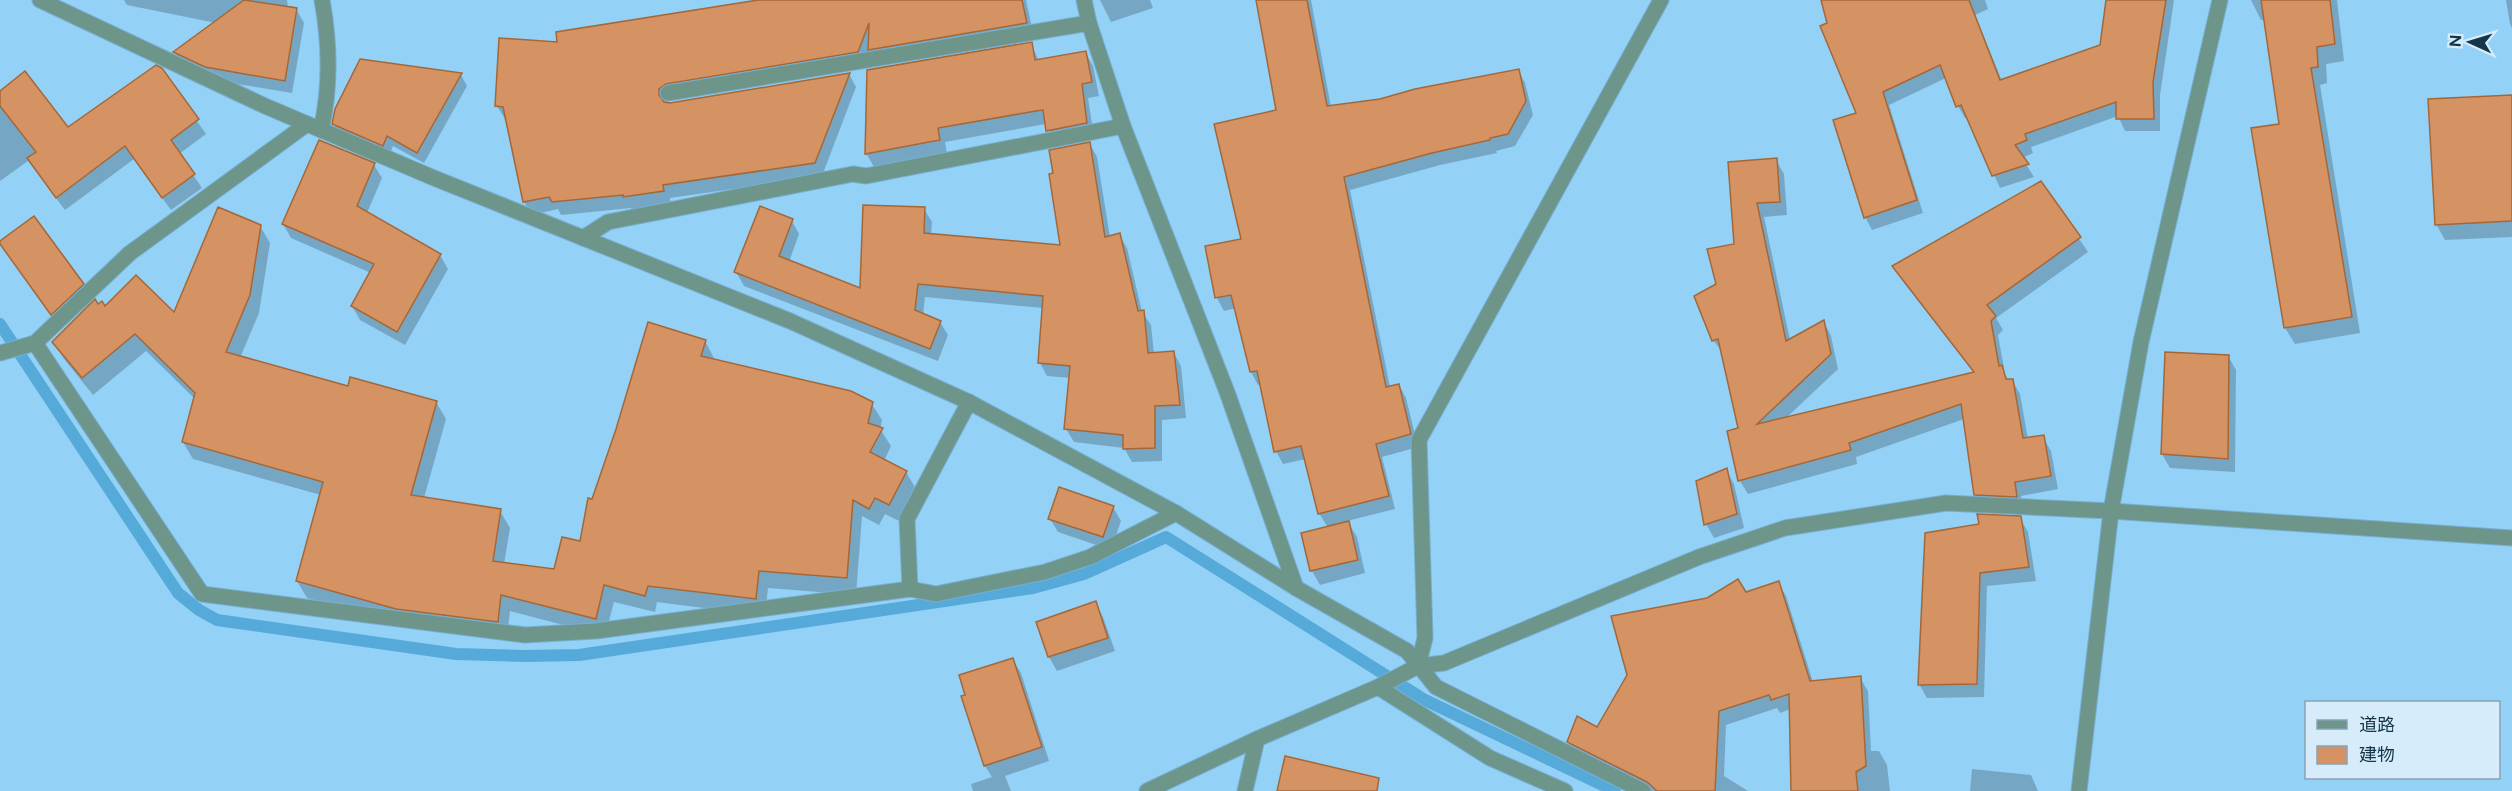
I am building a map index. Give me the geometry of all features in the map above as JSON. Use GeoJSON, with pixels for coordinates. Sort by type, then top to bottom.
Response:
{"type":"FeatureCollection","features":[{"type":"Feature","properties":{"kind":"street"},"geometry":{"type":"LineString","coordinates":[[40,0],[314,127],[790,321],[969,402],[1176,513],[1296,588],[1407,651],[1417,667],[1436,687],[1643,791]]}},
{"type":"Feature","properties":{"kind":"street"},"geometry":{"type":"LineString","coordinates":[[0,353],[34,342],[130,253],[314,127],[326,105],[329,71],[322,0]]}},
{"type":"Feature","properties":{"kind":"street"},"geometry":{"type":"LineString","coordinates":[[1084,0],[1089,23],[1123,126],[1227,392],[1296,588]]}},
{"type":"Feature","properties":{"kind":"street"},"geometry":{"type":"LineString","coordinates":[[1417,667],[1425,638],[1419,440],[1661,0]]}},
{"type":"Feature","properties":{"kind":"street"},"geometry":{"type":"LineString","coordinates":[[2079,791],[2111,511],[2141,342],[2220,0]]}},
{"type":"Feature","properties":{"kind":"street"},"geometry":{"type":"LineString","coordinates":[[668,93],[1089,23]]}},
{"type":"Feature","properties":{"kind":"street"},"geometry":{"type":"LineString","coordinates":[[583,238],[608,222],[853,174],[866,176],[1123,126]]}},
{"type":"Feature","properties":{"kind":"street"},"geometry":{"type":"LineString","coordinates":[[34,342],[202,594],[525,635],[596,632],[910,589],[936,594],[1045,572],[1089,557],[1176,513]]}},
{"type":"Feature","properties":{"kind":"street"},"geometry":{"type":"LineString","coordinates":[[910,589],[907,519],[969,402]]}},
{"type":"Feature","properties":{"kind":"street"},"geometry":{"type":"LineString","coordinates":[[1147,791],[1380,686],[1417,667],[1444,663],[1699,556],[1785,528],[1946,502],[2512,538]]}},
{"type":"Feature","properties":{"kind":"street"},"geometry":{"type":"LineString","coordinates":[[1380,686],[1490,758],[1565,791]]}},
{"type":"Feature","properties":{"kind":"street"},"geometry":{"type":"LineString","coordinates":[[1245,791],[1257,740]]}},
{"type":"Feature","properties":{"kind":"building"},"geometry":{"type":"Polygon","coordinates":[[[244,0],[297,8],[285,81],[205,67],[173,52],[244,0]]]}},
{"type":"Feature","properties":{"kind":"building"},"geometry":{"type":"Polygon","coordinates":[[[758,0],[1022,0],[1027,23],[868,50],[869,23],[858,52],[666,84],[659,89],[659,95],[664,102],[670,103],[850,73],[815,163],[663,185],[664,191],[623,197],[623,195],[552,202],[549,197],[523,202],[503,107],[495,106],[499,38],[557,42],[556,32],[758,0]]]}},
{"type":"Feature","properties":{"kind":"building"},"geometry":{"type":"Polygon","coordinates":[[[1256,0],[1307,0],[1327,106],[1380,99],[1415,89],[1519,69],[1526,101],[1508,134],[1344,177],[1386,387],[1399,384],[1411,434],[1376,444],[1389,496],[1318,514],[1301,446],[1274,452],[1257,371],[1250,372],[1231,295],[1215,298],[1205,246],[1241,239],[1214,124],[1276,110],[1256,0]]]}},
{"type":"Feature","properties":{"kind":"building"},"geometry":{"type":"Polygon","coordinates":[[[1821,0],[1969,0],[2000,80],[2100,45],[2106,0],[2166,0],[2153,82],[2154,119],[2116,119],[2116,102],[2025,134],[2027,140],[2015,145],[2029,164],[1992,176],[1961,105],[1956,107],[1940,65],[1883,92],[1917,200],[1864,218],[1833,120],[1856,113],[1820,26],[1827,23],[1821,0]]]}},
{"type":"Feature","properties":{"kind":"building"},"geometry":{"type":"Polygon","coordinates":[[[2261,0],[2330,0],[2335,44],[2317,47],[2318,67],[2311,68],[2352,317],[2284,328],[2251,128],[2279,124],[2261,0]]]}},
{"type":"Feature","properties":{"kind":"building"},"geometry":{"type":"Polygon","coordinates":[[[1032,42],[1035,60],[1086,51],[1092,82],[1082,84],[1087,123],[1046,131],[1043,110],[938,128],[940,140],[865,154],[867,70],[1032,42]]]}},
{"type":"Feature","properties":{"kind":"building"},"geometry":{"type":"Polygon","coordinates":[[[360,59],[462,73],[417,153],[387,136],[383,146],[332,124],[335,109],[360,59]]]}},
{"type":"Feature","properties":{"kind":"building"},"geometry":{"type":"Polygon","coordinates":[[[156,65],[162,68],[199,119],[171,140],[195,174],[162,198],[125,146],[56,198],[27,158],[36,152],[0,106],[0,91],[25,71],[68,127],[156,65]]]}},
{"type":"Feature","properties":{"kind":"building"},"geometry":{"type":"Polygon","coordinates":[[[2512,95],[2512,221],[2435,225],[2428,99],[2512,95]]]}},
{"type":"Feature","properties":{"kind":"building"},"geometry":{"type":"Polygon","coordinates":[[[319,140],[375,163],[357,206],[441,254],[397,332],[351,306],[374,264],[282,224],[319,140]]]}},
{"type":"Feature","properties":{"kind":"building"},"geometry":{"type":"Polygon","coordinates":[[[1090,142],[1105,237],[1120,233],[1138,311],[1144,310],[1148,353],[1174,351],[1180,405],[1155,406],[1155,448],[1123,449],[1123,435],[1064,429],[1070,366],[1038,363],[1043,296],[918,284],[915,310],[941,321],[930,349],[734,272],[760,206],[793,219],[779,256],[860,288],[863,205],[925,207],[924,233],[1060,245],[1049,174],[1053,173],[1049,150],[1090,142]]]}},
{"type":"Feature","properties":{"kind":"building"},"geometry":{"type":"Polygon","coordinates":[[[1777,158],[1780,202],[1757,203],[1786,341],[1824,320],[1831,354],[1757,424],[1974,372],[1892,266],[2041,181],[2081,237],[1987,305],[1996,316],[1991,321],[1999,366],[2002,365],[2006,379],[2013,379],[2023,438],[2044,435],[2051,476],[2015,482],[2017,497],[1974,495],[1961,404],[1849,443],[1851,450],[1738,481],[1727,431],[1738,428],[1718,339],[1712,341],[1694,296],[1716,284],[1707,249],[1734,244],[1728,162],[1777,158]]]}},
{"type":"Feature","properties":{"kind":"building"},"geometry":{"type":"Polygon","coordinates":[[[218,207],[261,225],[250,295],[226,352],[348,386],[350,377],[437,401],[411,495],[501,509],[493,561],[554,569],[562,537],[580,541],[588,498],[592,499],[616,429],[648,322],[706,340],[701,356],[851,391],[873,402],[868,423],[883,428],[870,452],[907,471],[889,505],[875,498],[869,509],[853,500],[847,578],[759,571],[756,599],[648,586],[645,596],[604,585],[596,619],[501,595],[498,622],[396,609],[296,581],[323,482],[182,442],[195,393],[135,334],[82,378],[52,342],[95,299],[98,304],[102,301],[105,306],[136,275],[174,312],[218,207]]]}},
{"type":"Feature","properties":{"kind":"building"},"geometry":{"type":"Polygon","coordinates":[[[34,216],[84,284],[51,315],[0,244],[0,241],[34,216]]]}},
{"type":"Feature","properties":{"kind":"building"},"geometry":{"type":"Polygon","coordinates":[[[2165,352],[2229,355],[2228,459],[2161,454],[2165,352]]]}},
{"type":"Feature","properties":{"kind":"building"},"geometry":{"type":"Polygon","coordinates":[[[1727,468],[1737,514],[1704,525],[1696,481],[1727,468]]]}},
{"type":"Feature","properties":{"kind":"building"},"geometry":{"type":"Polygon","coordinates":[[[1059,487],[1114,506],[1103,537],[1048,519],[1059,487]]]}},
{"type":"Feature","properties":{"kind":"building"},"geometry":{"type":"Polygon","coordinates":[[[1977,514],[2021,516],[2029,567],[1980,573],[1977,684],[1918,685],[1925,533],[1979,524],[1977,514]]]}},
{"type":"Feature","properties":{"kind":"building"},"geometry":{"type":"Polygon","coordinates":[[[1349,521],[1358,560],[1310,571],[1301,533],[1349,521]]]}},
{"type":"Feature","properties":{"kind":"building"},"geometry":{"type":"Polygon","coordinates":[[[1738,579],[1746,592],[1779,581],[1810,681],[1861,676],[1866,766],[1856,772],[1858,791],[1791,791],[1789,694],[1771,700],[1769,695],[1719,711],[1715,791],[1657,791],[1647,782],[1567,742],[1577,716],[1597,727],[1627,675],[1611,616],[1707,598],[1738,579]]]}},
{"type":"Feature","properties":{"kind":"building"},"geometry":{"type":"Polygon","coordinates":[[[1096,601],[1108,638],[1048,657],[1036,622],[1096,601]]]}},
{"type":"Feature","properties":{"kind":"building"},"geometry":{"type":"Polygon","coordinates":[[[1013,658],[1042,747],[984,766],[961,696],[965,695],[959,675],[1013,658]]]}},
{"type":"Feature","properties":{"kind":"building"},"geometry":{"type":"Polygon","coordinates":[[[1285,756],[1379,778],[1377,791],[1277,791],[1285,756]]]}},
{"type":"Feature","properties":{"kind":"waterway"},"geometry":{"type":"LineString","coordinates":[[0,324],[178,593],[199,610],[217,620],[456,654],[579,655],[1033,588],[1084,574],[1166,537],[1425,700],[1615,791]]}}]}
